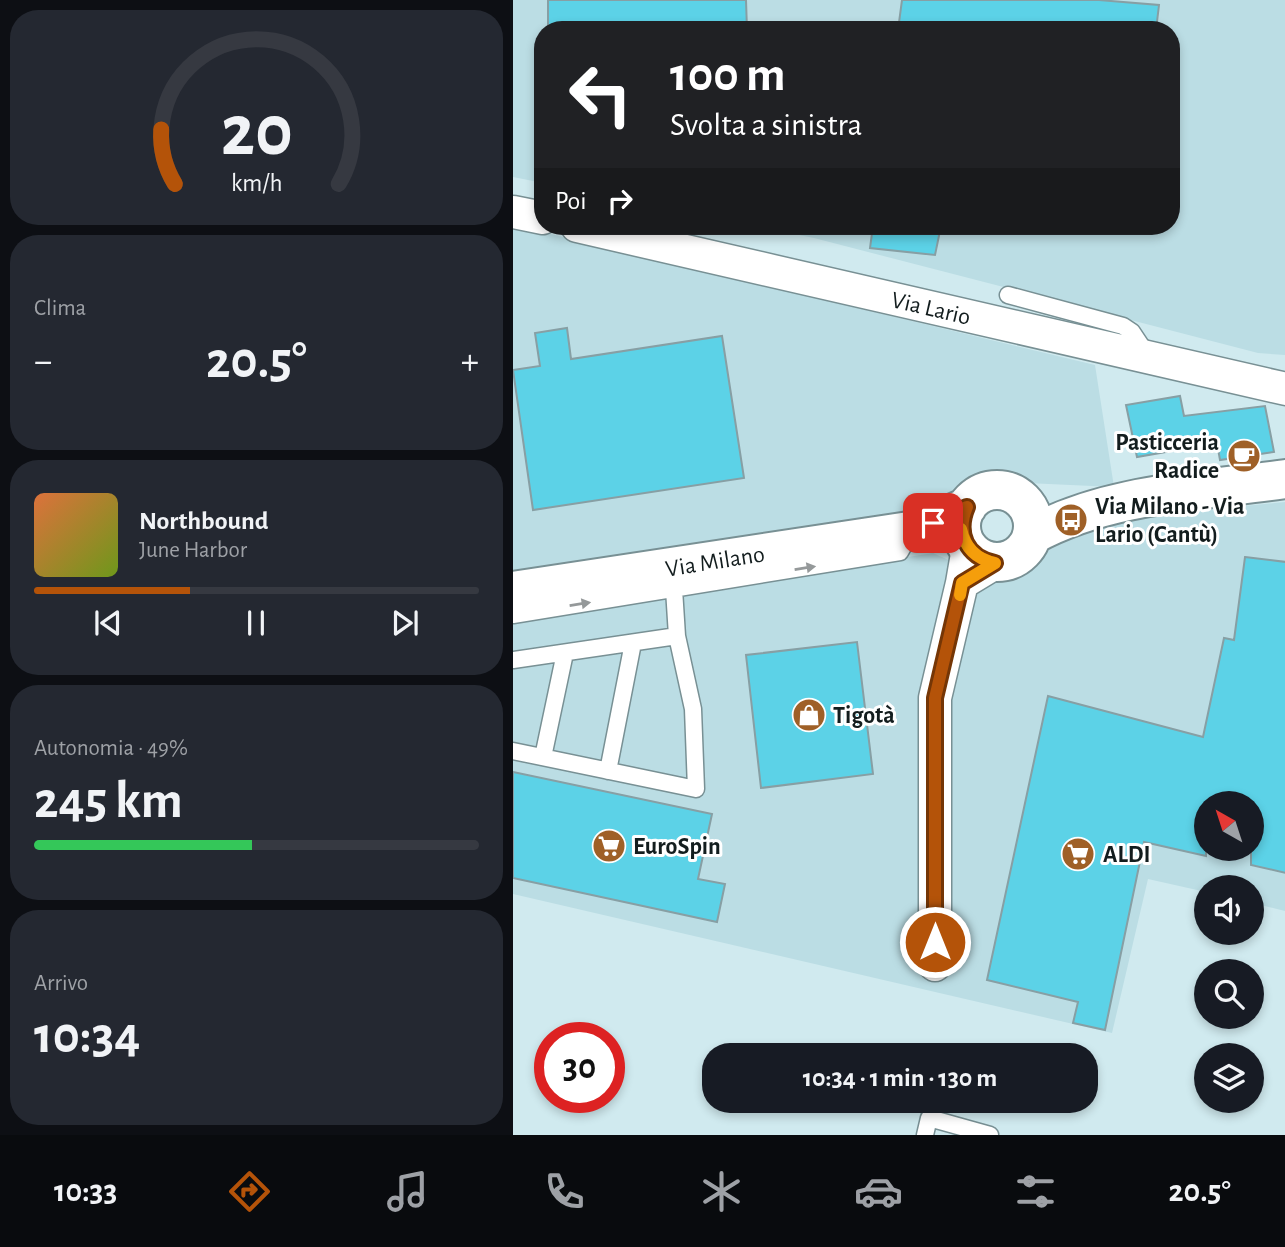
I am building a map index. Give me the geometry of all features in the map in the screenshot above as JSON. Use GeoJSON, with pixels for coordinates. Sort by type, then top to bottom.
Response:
{"type":"FeatureCollection","features":[{"type":"Feature","properties":{"kind":"main road"},"geometry":{"type":"LineString","coordinates":[[1107,503],[1015,495],[1005,491],[984,493],[971,549],[1007,562],[1019,556],[1032,535],[1059,520],[1107,503],[1285,479]]}},
{"type":"Feature","properties":{"kind":"main road"},"geometry":{"type":"LineString","coordinates":[[1015,495],[1030,512],[1032,535]]}},
{"type":"Feature","properties":{"kind":"main road","name":"Via Milano"},"geometry":{"type":"LineString","coordinates":[[513,592],[914,531],[971,549]]}},
{"type":"Feature","properties":{"kind":"street"},"geometry":{"type":"LineString","coordinates":[[513,212],[534,216]]}},
{"type":"Feature","properties":{"kind":"street","name":"Via Lario"},"geometry":{"type":"LineString","coordinates":[[616,235],[1285,389]]}},
{"type":"Feature","properties":{"kind":"street"},"geometry":{"type":"LineString","coordinates":[[935,965],[935,698],[971,549]]}},
{"type":"Feature","properties":{"kind":"lane"},"geometry":{"type":"LineString","coordinates":[[1008,295],[1123,326],[1132,332],[1148,356]]}},
{"type":"Feature","properties":{"kind":"lane"},"geometry":{"type":"LineString","coordinates":[[513,615],[900,552],[914,531]]}},
{"type":"Feature","properties":{"kind":"lane"},"geometry":{"type":"LineString","coordinates":[[513,751],[696,789],[693,709],[677,636],[674,589]]}},
{"type":"Feature","properties":{"kind":"lane"},"geometry":{"type":"LineString","coordinates":[[513,660],[677,636]]}},
{"type":"Feature","properties":{"kind":"lane"},"geometry":{"type":"LineString","coordinates":[[608,771],[633,643]]}},
{"type":"Feature","properties":{"kind":"lane"},"geometry":{"type":"LineString","coordinates":[[543,757],[565,653]]}},
{"type":"Feature","properties":{"kind":"lane"},"geometry":{"type":"LineString","coordinates":[[925,1135],[929,1118],[990,1135]]}},
{"type":"Feature","properties":{"kind":"shaded area"},"geometry":{"type":"Polygon","coordinates":[[[513,0],[1285,0],[1285,355],[1258,353],[799,235],[1180,235],[1180,21],[534,21],[534,181],[513,177],[513,0]]]}},
{"type":"Feature","properties":{"kind":"shaded area"},"geometry":{"type":"Polygon","coordinates":[[[513,229],[534,231],[534,235],[555,235],[1095,365],[1114,487],[1027,483],[1017,475],[992,473],[906,512],[513,573],[513,229]]]}},
{"type":"Feature","properties":{"kind":"shaded area"},"geometry":{"type":"Polygon","coordinates":[[[1285,502],[1285,911],[1264,906],[1264,875],[1194,875],[1194,889],[1148,879],[1112,1033],[513,894],[513,620],[933,553],[988,578],[1014,573],[1037,558],[1049,537],[1092,521],[1285,502]]]}},
{"type":"Feature","properties":{"kind":"building"},"geometry":{"type":"Polygon","coordinates":[[[548,0],[746,0],[747,21],[548,21],[548,0]]]}},
{"type":"Feature","properties":{"kind":"building"},"geometry":{"type":"Polygon","coordinates":[[[902,0],[1099,0],[1159,5],[1157,21],[899,21],[902,0]]]}},
{"type":"Feature","properties":{"kind":"building"},"geometry":{"type":"Polygon","coordinates":[[[872,235],[939,235],[935,255],[870,248],[872,235]]]}},
{"type":"Feature","properties":{"kind":"building"},"geometry":{"type":"Polygon","coordinates":[[[567,328],[571,359],[722,336],[744,478],[533,510],[513,370],[540,366],[535,333],[567,328]]]}},
{"type":"Feature","properties":{"kind":"building"},"geometry":{"type":"Polygon","coordinates":[[[1180,396],[1184,416],[1265,406],[1274,452],[1220,460],[1217,443],[1137,457],[1126,405],[1180,396]]]}},
{"type":"Feature","properties":{"kind":"building","name":"ALDI"},"geometry":{"type":"Polygon","coordinates":[[[1245,557],[1286,562],[1286,873],[1251,865],[1251,861],[1264,861],[1264,791],[1194,791],[1194,853],[1144,842],[1105,1030],[1073,1023],[1078,1002],[987,980],[1048,696],[1203,737],[1224,638],[1234,640],[1245,557]]]}},
{"type":"Feature","properties":{"kind":"building","name":"Tigotà"},"geometry":{"type":"Polygon","coordinates":[[[857,642],[873,774],[761,788],[746,655],[857,642]]]}},
{"type":"Feature","properties":{"kind":"building","name":"EuroSpin"},"geometry":{"type":"Polygon","coordinates":[[[513,772],[712,814],[698,879],[725,884],[717,922],[513,878],[513,772]]]}},
{"type":"Feature","properties":{"kind":"slow traffic"},"geometry":{"type":"LineString","coordinates":[[960,595],[962,583],[995,563],[984,561],[975,555],[965,543],[961,529]]}},
{"type":"Feature","properties":{"kind":"place","name":"Pasticceria Radice"},"geometry":{"type":"Point","coordinates":[1244,456]}},
{"type":"Feature","properties":{"kind":"place","name":"Via Milano - Via Lario (Cantù)"},"geometry":{"type":"Point","coordinates":[1071,520]}},
{"type":"Feature","properties":{"kind":"place","name":"Tigotà"},"geometry":{"type":"Point","coordinates":[809,715]}},
{"type":"Feature","properties":{"kind":"place","name":"EuroSpin"},"geometry":{"type":"Point","coordinates":[609,846]}},
{"type":"Feature","properties":{"kind":"place","name":"ALDI"},"geometry":{"type":"Point","coordinates":[1078,854]}},
{"type":"Feature","properties":{"kind":"route"},"geometry":{"type":"LineString","coordinates":[[933,523],[967,507],[962,518],[961,531],[965,543],[984,561],[995,563],[962,583],[935,698],[935,942]]}}]}
